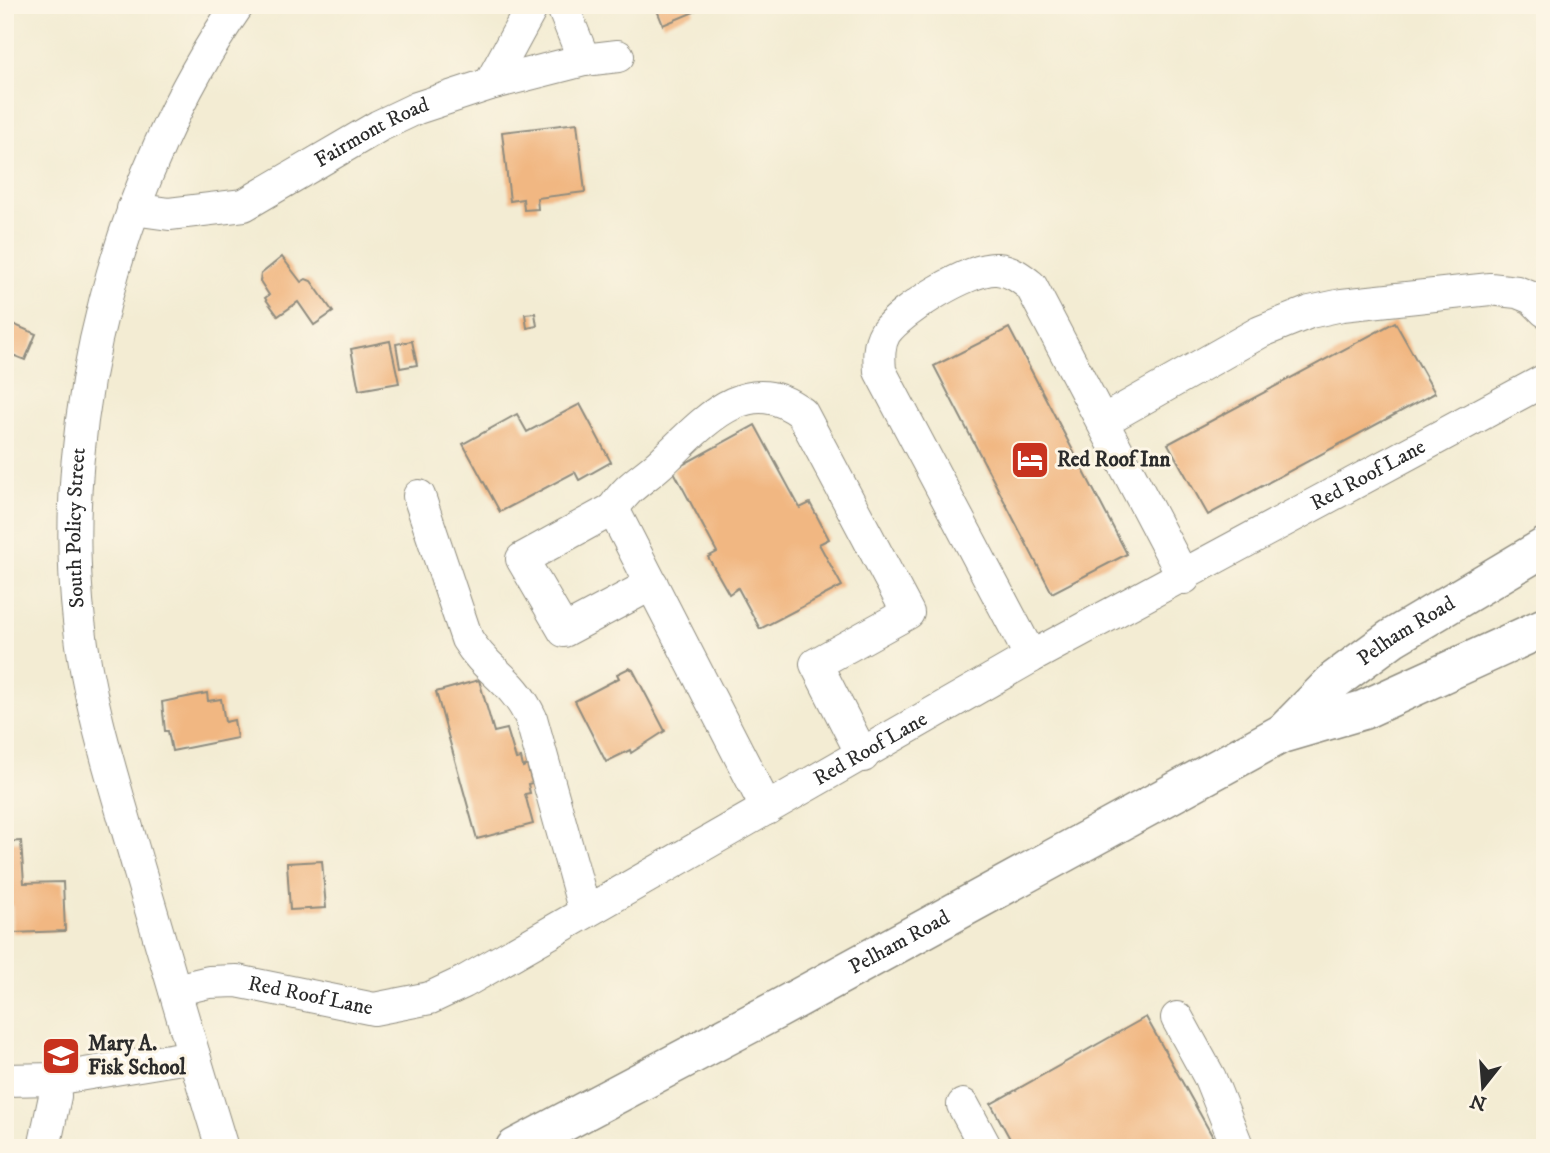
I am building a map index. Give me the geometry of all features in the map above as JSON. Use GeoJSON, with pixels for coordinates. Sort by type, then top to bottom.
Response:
{"type":"FeatureCollection","features":[{"type":"Feature","properties":{"kind":"main road","name":"Pelham Road"},"geometry":{"type":"LineString","coordinates":[[1281,734],[1335,680],[1392,638],[1545,547]]}},
{"type":"Feature","properties":{"kind":"main road","name":"Pelham Road"},"geometry":{"type":"LineString","coordinates":[[515,1148],[778,1009],[1281,734],[1363,710],[1545,627]]}},
{"type":"Feature","properties":{"kind":"street","name":"South Policy Street"},"geometry":{"type":"LineString","coordinates":[[222,1148],[90,693],[79,621],[75,551],[77,482],[84,413],[103,310],[133,209],[173,115],[238,5]]}},
{"type":"Feature","properties":{"kind":"street"},"geometry":{"type":"LineString","coordinates":[[491,83],[533,5]]}},
{"type":"Feature","properties":{"kind":"street"},"geometry":{"type":"LineString","coordinates":[[562,5],[584,60]]}},
{"type":"Feature","properties":{"kind":"street","name":"Fairmont Road"},"geometry":{"type":"LineString","coordinates":[[133,209],[169,214],[244,205],[388,121],[451,94],[584,60],[618,56]]}},
{"type":"Feature","properties":{"kind":"street"},"geometry":{"type":"LineString","coordinates":[[1031,657],[880,371],[879,354],[883,336],[896,320],[946,287],[977,272],[996,268],[1016,274],[1031,286],[1042,301],[1184,578]]}},
{"type":"Feature","properties":{"kind":"street"},"geometry":{"type":"LineString","coordinates":[[1103,421],[1260,332],[1310,312],[1342,305],[1490,289],[1517,292],[1532,298],[1545,311]]}},
{"type":"Feature","properties":{"kind":"street","name":"Red Roof Lane"},"geometry":{"type":"LineString","coordinates":[[175,990],[209,982],[237,981],[263,984],[351,1006],[374,1009],[430,998],[464,982],[863,756],[1031,657],[1184,578],[1545,380]]}},
{"type":"Feature","properties":{"kind":"street"},"geometry":{"type":"LineString","coordinates":[[652,584],[564,631],[522,559],[613,509],[626,489],[664,461],[699,425],[750,396],[778,398],[803,413],[908,613],[816,664],[863,756]]}},
{"type":"Feature","properties":{"kind":"street"},"geometry":{"type":"LineString","coordinates":[[419,496],[467,639],[475,652],[520,695],[531,718],[585,912]]}},
{"type":"Feature","properties":{"kind":"street"},"geometry":{"type":"LineString","coordinates":[[613,509],[767,809]]}},
{"type":"Feature","properties":{"kind":"street"},"geometry":{"type":"LineString","coordinates":[[1177,1018],[1210,1078],[1238,1148]]}},
{"type":"Feature","properties":{"kind":"street"},"geometry":{"type":"LineString","coordinates":[[5,1080],[54,1079],[194,1056]]}},
{"type":"Feature","properties":{"kind":"street"},"geometry":{"type":"LineString","coordinates":[[44,1148],[55,1096],[54,1079]]}},
{"type":"Feature","properties":{"kind":"street"},"geometry":{"type":"LineString","coordinates":[[963,1105],[986,1148]]}},
{"type":"Feature","properties":{"kind":"building"},"geometry":{"type":"Polygon","coordinates":[[[655,5],[691,5],[694,12],[663,25],[655,5]]]}},
{"type":"Feature","properties":{"kind":"building"},"geometry":{"type":"Polygon","coordinates":[[[577,123],[585,192],[537,198],[538,209],[524,210],[523,199],[510,201],[502,132],[577,123]]]}},
{"type":"Feature","properties":{"kind":"building"},"geometry":{"type":"Polygon","coordinates":[[[282,257],[301,282],[306,279],[311,281],[333,312],[314,325],[298,302],[278,316],[265,298],[269,295],[260,281],[261,274],[282,257]]]}},
{"type":"Feature","properties":{"kind":"building"},"geometry":{"type":"Polygon","coordinates":[[[535,313],[537,326],[527,328],[525,314],[535,313]]]}},
{"type":"Feature","properties":{"kind":"building"},"geometry":{"type":"Polygon","coordinates":[[[5,318],[8,322],[36,334],[25,360],[5,352],[5,318]]]}},
{"type":"Feature","properties":{"kind":"building"},"geometry":{"type":"Polygon","coordinates":[[[1395,322],[1435,393],[1208,515],[1168,444],[1395,322]]]}},
{"type":"Feature","properties":{"kind":"building","name":"Red Roof Inn"},"geometry":{"type":"Polygon","coordinates":[[[1009,328],[1127,554],[1052,593],[934,366],[1009,328]]]}},
{"type":"Feature","properties":{"kind":"building"},"geometry":{"type":"Polygon","coordinates":[[[390,341],[399,383],[359,390],[351,349],[390,341]]]}},
{"type":"Feature","properties":{"kind":"building"},"geometry":{"type":"Polygon","coordinates":[[[412,341],[417,365],[400,368],[396,344],[412,341]]]}},
{"type":"Feature","properties":{"kind":"building"},"geometry":{"type":"Polygon","coordinates":[[[580,404],[611,462],[579,480],[575,472],[500,512],[463,444],[517,414],[527,432],[580,404]]]}},
{"type":"Feature","properties":{"kind":"building"},"geometry":{"type":"Polygon","coordinates":[[[755,425],[800,508],[810,503],[829,539],[819,544],[842,586],[760,629],[738,588],[729,594],[708,557],[717,552],[673,470],[755,425]]]}},
{"type":"Feature","properties":{"kind":"building"},"geometry":{"type":"Polygon","coordinates":[[[629,668],[633,670],[665,731],[631,753],[630,750],[606,762],[575,701],[619,678],[617,674],[629,668]]]}},
{"type":"Feature","properties":{"kind":"building"},"geometry":{"type":"Polygon","coordinates":[[[479,680],[494,732],[507,729],[516,759],[521,758],[523,767],[527,765],[532,783],[528,784],[530,793],[525,794],[533,824],[477,839],[436,692],[479,680]]]}},
{"type":"Feature","properties":{"kind":"building"},"geometry":{"type":"Polygon","coordinates":[[[207,693],[208,701],[221,699],[225,722],[234,720],[237,738],[172,751],[168,731],[165,731],[162,702],[207,693]]]}},
{"type":"Feature","properties":{"kind":"building"},"geometry":{"type":"Polygon","coordinates":[[[21,841],[24,883],[63,882],[65,931],[13,933],[12,905],[5,905],[5,842],[21,841]]]}},
{"type":"Feature","properties":{"kind":"building"},"geometry":{"type":"Polygon","coordinates":[[[322,861],[326,908],[290,910],[287,863],[322,861]]]}},
{"type":"Feature","properties":{"kind":"building"},"geometry":{"type":"Polygon","coordinates":[[[1146,1017],[1219,1148],[1015,1148],[991,1104],[1146,1017]]]}},
{"type":"Feature","properties":{"kind":"place","name":"Red Roof Inn"},"geometry":{"type":"Point","coordinates":[1030,460]}},
{"type":"Feature","properties":{"kind":"place","name":"Mary A. Fisk School"},"geometry":{"type":"Point","coordinates":[61,1056]}}]}
